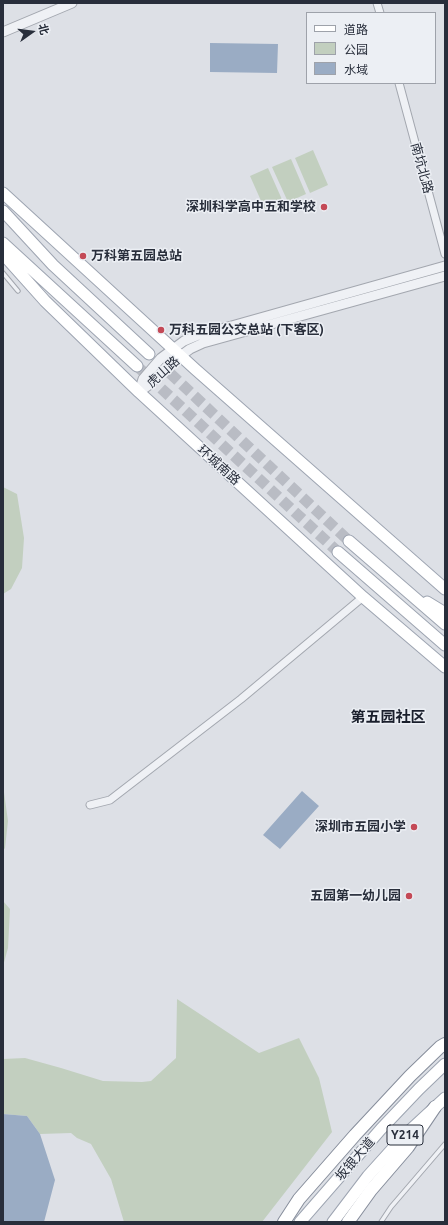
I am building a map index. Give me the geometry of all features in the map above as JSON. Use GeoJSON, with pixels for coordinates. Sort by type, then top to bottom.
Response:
{"type":"FeatureCollection","features":[{"type":"Feature","properties":{"kind":"highway"},"geometry":{"type":"LineString","coordinates":[[284,1222],[299,1199],[350,1140],[410,1076],[445,1044]]}},
{"type":"Feature","properties":{"kind":"highway"},"geometry":{"type":"LineString","coordinates":[[348,1222],[371,1190],[408,1147],[435,1107]]}},
{"type":"Feature","properties":{"kind":"main road"},"geometry":{"type":"LineString","coordinates":[[3,193],[47,235],[177,352],[445,589]]}},
{"type":"Feature","properties":{"kind":"main road"},"geometry":{"type":"LineString","coordinates":[[3,211],[52,265],[149,354]]}},
{"type":"Feature","properties":{"kind":"main road"},"geometry":{"type":"LineString","coordinates":[[3,243],[137,366]]}},
{"type":"Feature","properties":{"kind":"main road","name":"环城南路"},"geometry":{"type":"LineString","coordinates":[[3,254],[44,301],[139,392],[363,597],[445,667]]}},
{"type":"Feature","properties":{"kind":"main road"},"geometry":{"type":"LineString","coordinates":[[349,541],[445,624]]}},
{"type":"Feature","properties":{"kind":"main road"},"geometry":{"type":"LineString","coordinates":[[338,552],[445,645]]}},
{"type":"Feature","properties":{"kind":"main road"},"geometry":{"type":"LineString","coordinates":[[399,585],[445,613]]}},
{"type":"Feature","properties":{"kind":"main road"},"geometry":{"type":"LineString","coordinates":[[422,625],[445,648]]}},
{"type":"Feature","properties":{"kind":"main road","name":"坂银大道"},"geometry":{"type":"LineString","coordinates":[[300,1222],[381,1130],[419,1089],[445,1064]]}},
{"type":"Feature","properties":{"kind":"main road","name":"Y214"},"geometry":{"type":"LineString","coordinates":[[435,1107],[445,1098]]}},
{"type":"Feature","properties":{"kind":"main road","name":"坂银大道"},"geometry":{"type":"LineString","coordinates":[[333,1222],[368,1176],[404,1136],[435,1107]]}},
{"type":"Feature","properties":{"kind":"street"},"geometry":{"type":"LineString","coordinates":[[3,32],[72,3]]}},
{"type":"Feature","properties":{"kind":"street","name":"南坑北路"},"geometry":{"type":"LineString","coordinates":[[399,84],[445,254]]}},
{"type":"Feature","properties":{"kind":"street","name":"虎山路"},"geometry":{"type":"LineString","coordinates":[[139,392],[149,385],[168,365],[184,341],[203,333],[445,266]]}},
{"type":"Feature","properties":{"kind":"street","name":"虎山路"},"geometry":{"type":"LineString","coordinates":[[177,352],[190,349],[203,343],[445,276]]}},
{"type":"Feature","properties":{"kind":"street"},"geometry":{"type":"LineString","coordinates":[[90,805],[110,800],[241,699],[363,597]]}},
{"type":"Feature","properties":{"kind":"lane"},"geometry":{"type":"LineString","coordinates":[[3,273],[18,291]]}},
{"type":"Feature","properties":{"kind":"lane"},"geometry":{"type":"LineString","coordinates":[[381,1222],[391,1207],[445,1144]]}},
{"type":"Feature","properties":{"kind":"green space"},"geometry":{"type":"Polygon","coordinates":[[[313,150],[328,185],[310,193],[295,158],[313,150]]]}},
{"type":"Feature","properties":{"kind":"green space"},"geometry":{"type":"Polygon","coordinates":[[[291,159],[306,194],[288,202],[272,167],[291,159]]]}},
{"type":"Feature","properties":{"kind":"green space"},"geometry":{"type":"Polygon","coordinates":[[[268,168],[284,204],[266,212],[250,176],[268,168]]]}},
{"type":"Feature","properties":{"kind":"green space"},"geometry":{"type":"Polygon","coordinates":[[[3,487],[17,494],[24,538],[22,568],[11,589],[3,594],[3,487]]]}},
{"type":"Feature","properties":{"kind":"green space"},"geometry":{"type":"Polygon","coordinates":[[[3,785],[8,821],[5,848],[3,851],[3,785]]]}},
{"type":"Feature","properties":{"kind":"green space"},"geometry":{"type":"Polygon","coordinates":[[[3,901],[10,909],[8,948],[3,966],[3,901]]]}},
{"type":"Feature","properties":{"kind":"green space"},"geometry":{"type":"Polygon","coordinates":[[[177,999],[259,1053],[299,1038],[319,1078],[332,1132],[262,1222],[124,1222],[111,1179],[91,1144],[77,1138],[71,1133],[40,1134],[27,1116],[3,1114],[3,1059],[25,1058],[103,1081],[151,1081],[176,1058],[177,999]]]}},
{"type":"Feature","properties":{"kind":"water"},"geometry":{"type":"Polygon","coordinates":[[[210,43],[278,44],[277,73],[210,72],[210,43]]]}},
{"type":"Feature","properties":{"kind":"water"},"geometry":{"type":"Polygon","coordinates":[[[302,791],[319,806],[280,849],[263,835],[302,791]]]}},
{"type":"Feature","properties":{"kind":"water"},"geometry":{"type":"Polygon","coordinates":[[[3,1114],[27,1116],[40,1134],[55,1180],[44,1222],[3,1221],[3,1114]]]}},
{"type":"Feature","properties":{"kind":"tunnel"},"geometry":{"type":"LineString","coordinates":[[158,362],[349,541]]}},
{"type":"Feature","properties":{"kind":"tunnel"},"geometry":{"type":"LineString","coordinates":[[137,366],[338,552]]}},
{"type":"Feature","properties":{"kind":"place","name":"深圳科学高中五和学校"},"geometry":{"type":"Point","coordinates":[324,207]}},
{"type":"Feature","properties":{"kind":"place","name":"万科第五园总站"},"geometry":{"type":"Point","coordinates":[83,256]}},
{"type":"Feature","properties":{"kind":"place","name":"万科五园公交总站 (下客区)"},"geometry":{"type":"Point","coordinates":[161,330]}},
{"type":"Feature","properties":{"kind":"place","name":"深圳市五园小学"},"geometry":{"type":"Point","coordinates":[414,827]}},
{"type":"Feature","properties":{"kind":"place","name":"五园第一幼儿园"},"geometry":{"type":"Point","coordinates":[409,896]}},
{"type":"Feature","properties":{"kind":"district","name":"第五园社区"},"geometry":{"type":"Point","coordinates":[388,717]}}]}
